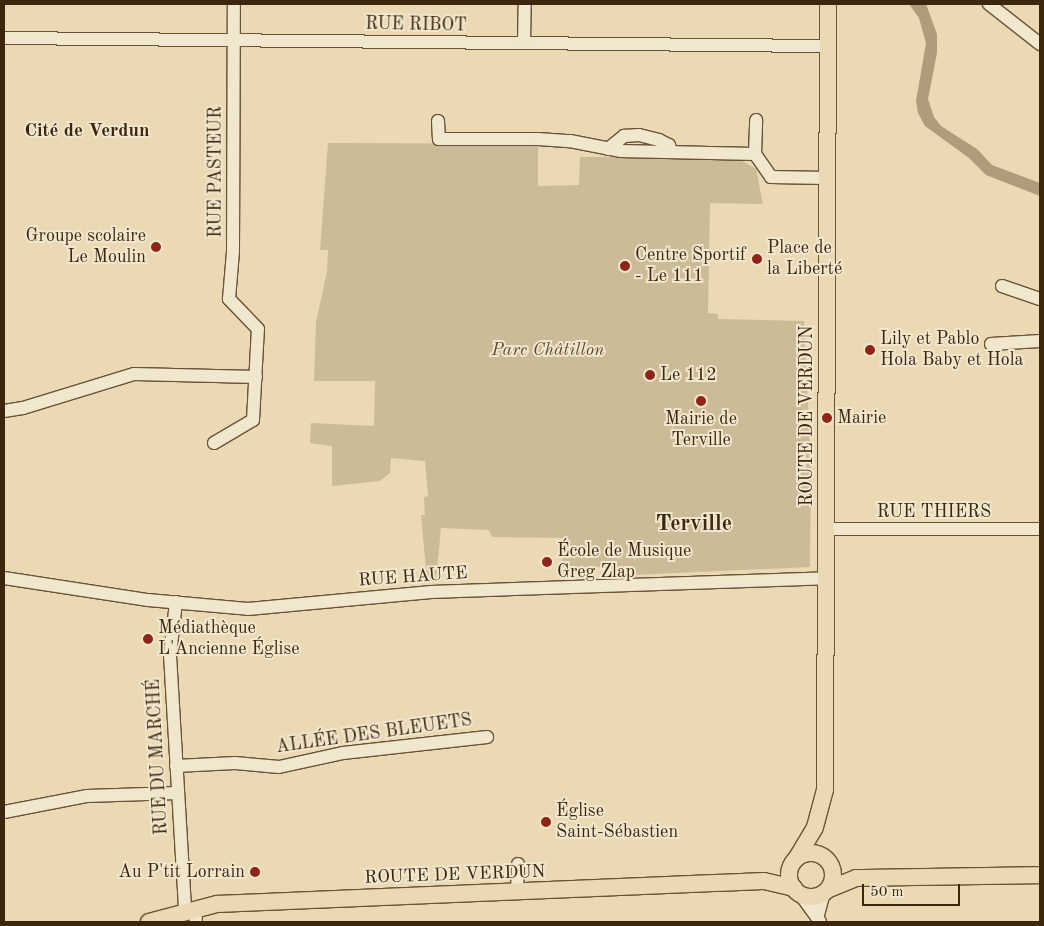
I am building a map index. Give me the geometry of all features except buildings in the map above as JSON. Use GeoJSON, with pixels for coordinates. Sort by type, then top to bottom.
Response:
{"type":"FeatureCollection","features":[{"type":"Feature","properties":{"kind":"main road","name":"ROUTE DE VERDUN"},"geometry":{"type":"LineString","coordinates":[[764,881],[794,862],[815,827],[825,789],[828,4]]}},
{"type":"Feature","properties":{"kind":"main road","name":"ROUTE DE VERDUN"},"geometry":{"type":"LineString","coordinates":[[815,827],[827,862]]}},
{"type":"Feature","properties":{"kind":"main road"},"geometry":{"type":"LineString","coordinates":[[856,878],[809,853],[794,862],[789,877],[797,891],[812,897],[856,878],[1040,876]]}},
{"type":"Feature","properties":{"kind":"main road"},"geometry":{"type":"LineString","coordinates":[[827,862],[833,879],[827,891]]}},
{"type":"Feature","properties":{"kind":"main road","name":"ROUTE DE VERDUN"},"geometry":{"type":"LineString","coordinates":[[150,922],[192,914],[217,904],[517,893],[764,881],[797,891]]}},
{"type":"Feature","properties":{"kind":"street","name":"RUE PASTEUR"},"geometry":{"type":"LineString","coordinates":[[234,4],[233,251],[230,299],[258,329],[256,377]]}},
{"type":"Feature","properties":{"kind":"street"},"geometry":{"type":"LineString","coordinates":[[524,43],[525,4]]}},
{"type":"Feature","properties":{"kind":"street"},"geometry":{"type":"LineString","coordinates":[[989,4],[1040,44]]}},
{"type":"Feature","properties":{"kind":"street","name":"RUE RIBOT"},"geometry":{"type":"LineString","coordinates":[[4,38],[828,46]]}},
{"type":"Feature","properties":{"kind":"street"},"geometry":{"type":"LineString","coordinates":[[756,120],[755,154],[771,177],[827,178]]}},
{"type":"Feature","properties":{"kind":"street"},"geometry":{"type":"LineString","coordinates":[[438,121],[439,139],[538,139],[570,141],[608,149],[755,154]]}},
{"type":"Feature","properties":{"kind":"street"},"geometry":{"type":"LineString","coordinates":[[1002,286],[1040,299]]}},
{"type":"Feature","properties":{"kind":"street"},"geometry":{"type":"LineString","coordinates":[[991,344],[1040,341]]}},
{"type":"Feature","properties":{"kind":"street"},"geometry":{"type":"LineString","coordinates":[[4,411],[23,408],[134,374],[256,377],[253,420],[214,442]]}},
{"type":"Feature","properties":{"kind":"street","name":"RUE THIERS"},"geometry":{"type":"LineString","coordinates":[[827,529],[1040,529]]}},
{"type":"Feature","properties":{"kind":"street","name":"RUE HAUTE"},"geometry":{"type":"LineString","coordinates":[[4,578],[176,602],[248,609],[431,592],[827,578]]}},
{"type":"Feature","properties":{"kind":"street","name":"RUE DU MARCHÉ"},"geometry":{"type":"LineString","coordinates":[[176,602],[170,655],[177,793],[192,914]]}},
{"type":"Feature","properties":{"kind":"street","name":"ALLÉE DES BLEUETS"},"geometry":{"type":"LineString","coordinates":[[176,766],[235,763],[286,767],[343,752],[487,737]]}},
{"type":"Feature","properties":{"kind":"street"},"geometry":{"type":"LineString","coordinates":[[4,812],[87,796],[177,793]]}},
{"type":"Feature","properties":{"kind":"street"},"geometry":{"type":"LineString","coordinates":[[517,893],[518,864]]}},
{"type":"Feature","properties":{"kind":"street"},"geometry":{"type":"LineString","coordinates":[[797,891],[819,919]]}},
{"type":"Feature","properties":{"kind":"street"},"geometry":{"type":"LineString","coordinates":[[819,919],[827,891]]}},
{"type":"Feature","properties":{"kind":"green space","name":"Parc Châtillon"},"geometry":{"type":"Polygon","coordinates":[[[328,143],[538,144],[538,186],[579,185],[580,157],[735,157],[756,169],[763,204],[710,203],[708,313],[718,314],[718,319],[804,321],[811,465],[810,567],[612,576],[611,567],[562,567],[563,538],[492,537],[489,530],[441,528],[436,580],[427,580],[421,515],[425,515],[424,497],[428,496],[425,461],[391,458],[390,473],[380,481],[332,486],[332,446],[310,443],[311,423],[374,426],[375,381],[314,381],[316,322],[327,272],[328,250],[320,250],[328,143]]]}},
{"type":"Feature","properties":{"kind":"shaded area"},"geometry":{"type":"Polygon","coordinates":[[[909,4],[926,4],[937,34],[937,53],[928,99],[934,117],[941,126],[977,149],[992,165],[1040,183],[1040,196],[986,175],[969,158],[925,126],[918,113],[916,101],[926,43],[919,18],[909,4]]]}},
{"type":"Feature","properties":{"kind":"place","name":"Groupe scolaire Le Moulin"},"geometry":{"type":"Point","coordinates":[156,247]}},
{"type":"Feature","properties":{"kind":"place","name":"Place de la Liberté"},"geometry":{"type":"Point","coordinates":[757,259]}},
{"type":"Feature","properties":{"kind":"place","name":"Centre Sportif - Le 111"},"geometry":{"type":"Point","coordinates":[625,266]}},
{"type":"Feature","properties":{"kind":"place","name":"Lily et Pablo Hola Baby et Hola"},"geometry":{"type":"Point","coordinates":[870,350]}},
{"type":"Feature","properties":{"kind":"place","name":"Le 112"},"geometry":{"type":"Point","coordinates":[650,375]}},
{"type":"Feature","properties":{"kind":"place","name":"Mairie de Terville"},"geometry":{"type":"Point","coordinates":[701,401]}},
{"type":"Feature","properties":{"kind":"place","name":"Mairie"},"geometry":{"type":"Point","coordinates":[827,418]}},
{"type":"Feature","properties":{"kind":"place","name":"École de Musique Greg Zlap"},"geometry":{"type":"Point","coordinates":[547,562]}},
{"type":"Feature","properties":{"kind":"place","name":"Médiathèque L'Ancienne Église"},"geometry":{"type":"Point","coordinates":[148,639]}},
{"type":"Feature","properties":{"kind":"place","name":"Église Saint-Sébastien"},"geometry":{"type":"Point","coordinates":[546,822]}},
{"type":"Feature","properties":{"kind":"place","name":"Au P'tit Lorrain"},"geometry":{"type":"Point","coordinates":[255,872]}},
{"type":"Feature","properties":{"kind":"district","name":"Cité de Verdun"},"geometry":{"type":"Point","coordinates":[87,132]}},
{"type":"Feature","properties":{"kind":"district","name":"Terville"},"geometry":{"type":"Point","coordinates":[694,525]}}]}
